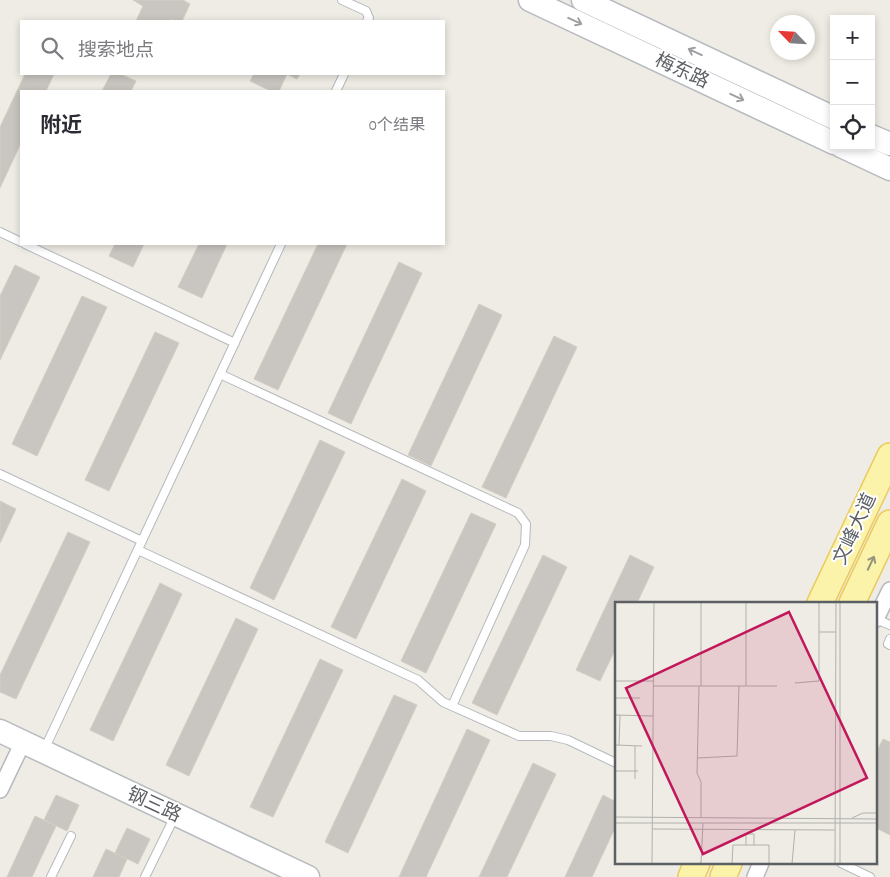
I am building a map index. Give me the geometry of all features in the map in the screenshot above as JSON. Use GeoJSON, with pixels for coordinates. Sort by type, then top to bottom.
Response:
{"type":"FeatureCollection","features":[{"type":"Feature","properties":{"kind":"main road","name":"梅东路"},"geometry":{"type":"LineString","coordinates":[[530,0],[830,141]]}},
{"type":"Feature","properties":{"kind":"main road","name":"梅东路"},"geometry":{"type":"LineString","coordinates":[[583,0],[830,116]]}},
{"type":"Feature","properties":{"kind":"main road"},"geometry":{"type":"LineString","coordinates":[[875,138],[890,144]]}},
{"type":"Feature","properties":{"kind":"main road"},"geometry":{"type":"LineString","coordinates":[[850,150],[890,169]]}},
{"type":"Feature","properties":{"kind":"main road","name":"文峰大道"},"geometry":{"type":"LineString","coordinates":[[820,602],[890,456]]}},
{"type":"Feature","properties":{"kind":"main road","name":"文峰大道"},"geometry":{"type":"LineString","coordinates":[[852,602],[890,523]]}},
{"type":"Feature","properties":{"kind":"main road","name":"钢三路"},"geometry":{"type":"LineString","coordinates":[[0,731],[308,877]]}},
{"type":"Feature","properties":{"kind":"main road"},"geometry":{"type":"LineString","coordinates":[[691,877],[697,864]]}},
{"type":"Feature","properties":{"kind":"main road"},"geometry":{"type":"LineString","coordinates":[[722,877],[728,864]]}},
{"type":"Feature","properties":{"kind":"street"},"geometry":{"type":"LineString","coordinates":[[878,615],[890,590]]}},
{"type":"Feature","properties":{"kind":"street"},"geometry":{"type":"LineString","coordinates":[[0,790],[23,742]]}},
{"type":"Feature","properties":{"kind":"street"},"geometry":{"type":"LineString","coordinates":[[755,877],[762,864]]}},
{"type":"Feature","properties":{"kind":"lane"},"geometry":{"type":"LineString","coordinates":[[342,0],[366,11],[368,20]]}},
{"type":"Feature","properties":{"kind":"lane"},"geometry":{"type":"LineString","coordinates":[[336,90],[344,75]]}},
{"type":"Feature","properties":{"kind":"lane"},"geometry":{"type":"LineString","coordinates":[[0,232],[20,242]]}},
{"type":"Feature","properties":{"kind":"lane"},"geometry":{"type":"LineString","coordinates":[[27,245],[235,343]]}},
{"type":"Feature","properties":{"kind":"lane"},"geometry":{"type":"LineString","coordinates":[[43,752],[281,245]]}},
{"type":"Feature","properties":{"kind":"lane"},"geometry":{"type":"LineString","coordinates":[[220,374],[518,513],[526,524],[526,545],[452,706]]}},
{"type":"Feature","properties":{"kind":"lane"},"geometry":{"type":"LineString","coordinates":[[0,474],[142,541]]}},
{"type":"Feature","properties":{"kind":"lane"},"geometry":{"type":"LineString","coordinates":[[138,550],[418,680],[443,702],[519,736],[551,736],[568,740],[615,763]]}},
{"type":"Feature","properties":{"kind":"lane"},"geometry":{"type":"LineString","coordinates":[[878,620],[890,625]]}},
{"type":"Feature","properties":{"kind":"lane"},"geometry":{"type":"LineString","coordinates":[[890,639],[888,644],[890,645]]}},
{"type":"Feature","properties":{"kind":"lane"},"geometry":{"type":"LineString","coordinates":[[145,877],[176,815]]}},
{"type":"Feature","properties":{"kind":"lane"},"geometry":{"type":"LineString","coordinates":[[51,877],[71,836]]}},
{"type":"Feature","properties":{"kind":"lane"},"geometry":{"type":"LineString","coordinates":[[843,864],[870,877]]}},
{"type":"Feature","properties":{"kind":"building"},"geometry":{"type":"Polygon","coordinates":[[[133,0],[183,0],[190,4],[182,20],[136,20],[143,6],[133,0]]]}},
{"type":"Feature","properties":{"kind":"building"},"geometry":{"type":"Polygon","coordinates":[[[25,75],[54,75],[46,90],[20,90],[20,145],[0,188],[0,127],[25,75]]]}},
{"type":"Feature","properties":{"kind":"building"},"geometry":{"type":"Polygon","coordinates":[[[110,75],[122,75],[136,81],[132,90],[103,90],[110,75]]]}},
{"type":"Feature","properties":{"kind":"building"},"geometry":{"type":"Polygon","coordinates":[[[253,75],[287,75],[279,90],[269,90],[250,81],[253,75]]]}},
{"type":"Feature","properties":{"kind":"building"},"geometry":{"type":"Polygon","coordinates":[[[289,75],[299,75],[297,79],[289,75]]]}},
{"type":"Feature","properties":{"kind":"building"},"geometry":{"type":"Polygon","coordinates":[[[114,245],[144,245],[133,267],[109,256],[114,245]]]}},
{"type":"Feature","properties":{"kind":"building"},"geometry":{"type":"Polygon","coordinates":[[[199,245],[227,245],[202,298],[178,287],[199,245]]]}},
{"type":"Feature","properties":{"kind":"building"},"geometry":{"type":"Polygon","coordinates":[[[318,245],[347,245],[278,390],[254,379],[318,245]]]}},
{"type":"Feature","properties":{"kind":"building"},"geometry":{"type":"Polygon","coordinates":[[[399,262],[422,273],[351,424],[328,413],[399,262]]]}},
{"type":"Feature","properties":{"kind":"building"},"geometry":{"type":"Polygon","coordinates":[[[15,265],[40,277],[0,360],[0,296],[15,265]]]}},
{"type":"Feature","properties":{"kind":"building"},"geometry":{"type":"Polygon","coordinates":[[[82,296],[107,307],[37,456],[12,444],[82,296]]]}},
{"type":"Feature","properties":{"kind":"building"},"geometry":{"type":"Polygon","coordinates":[[[479,304],[502,315],[431,466],[408,455],[479,304]]]}},
{"type":"Feature","properties":{"kind":"building"},"geometry":{"type":"Polygon","coordinates":[[[155,332],[179,343],[109,491],[85,480],[155,332]]]}},
{"type":"Feature","properties":{"kind":"building"},"geometry":{"type":"Polygon","coordinates":[[[554,336],[577,347],[506,498],[482,487],[554,336]]]}},
{"type":"Feature","properties":{"kind":"building"},"geometry":{"type":"Polygon","coordinates":[[[320,440],[345,452],[274,600],[250,588],[320,440]]]}},
{"type":"Feature","properties":{"kind":"building"},"geometry":{"type":"Polygon","coordinates":[[[402,479],[426,491],[356,639],[331,627],[402,479]]]}},
{"type":"Feature","properties":{"kind":"building"},"geometry":{"type":"Polygon","coordinates":[[[0,501],[16,509],[0,543],[0,501]]]}},
{"type":"Feature","properties":{"kind":"building"},"geometry":{"type":"Polygon","coordinates":[[[471,513],[496,524],[426,673],[401,661],[471,513]]]}},
{"type":"Feature","properties":{"kind":"building"},"geometry":{"type":"Polygon","coordinates":[[[68,532],[90,542],[16,699],[0,692],[0,675],[68,532]]]}},
{"type":"Feature","properties":{"kind":"building"},"geometry":{"type":"Polygon","coordinates":[[[543,555],[567,567],[497,715],[472,703],[543,555]]]}},
{"type":"Feature","properties":{"kind":"building"},"geometry":{"type":"Polygon","coordinates":[[[630,555],[654,567],[637,602],[615,602],[615,650],[600,681],[576,670],[630,555]]]}},
{"type":"Feature","properties":{"kind":"building"},"geometry":{"type":"Polygon","coordinates":[[[160,583],[182,594],[113,741],[90,730],[160,583]]]}},
{"type":"Feature","properties":{"kind":"building"},"geometry":{"type":"Polygon","coordinates":[[[236,618],[258,629],[189,776],[166,765],[236,618]]]}},
{"type":"Feature","properties":{"kind":"building"},"geometry":{"type":"Polygon","coordinates":[[[320,659],[343,670],[273,817],[250,807],[320,659]]]}},
{"type":"Feature","properties":{"kind":"building"},"geometry":{"type":"Polygon","coordinates":[[[394,695],[417,705],[348,853],[325,842],[394,695]]]}},
{"type":"Feature","properties":{"kind":"building"},"geometry":{"type":"Polygon","coordinates":[[[467,729],[490,740],[426,877],[399,877],[467,729]]]}},
{"type":"Feature","properties":{"kind":"building"},"geometry":{"type":"Polygon","coordinates":[[[883,739],[890,742],[890,835],[878,829],[878,749],[883,739]]]}},
{"type":"Feature","properties":{"kind":"building"},"geometry":{"type":"Polygon","coordinates":[[[533,763],[556,774],[507,877],[479,877],[533,763]]]}},
{"type":"Feature","properties":{"kind":"building"},"geometry":{"type":"Polygon","coordinates":[[[56,795],[79,805],[67,831],[44,820],[56,795]]]}},
{"type":"Feature","properties":{"kind":"building"},"geometry":{"type":"Polygon","coordinates":[[[603,795],[615,801],[615,828],[592,877],[565,877],[603,795]]]}},
{"type":"Feature","properties":{"kind":"building"},"geometry":{"type":"Polygon","coordinates":[[[35,816],[56,826],[32,877],[7,877],[35,816]]]}},
{"type":"Feature","properties":{"kind":"building"},"geometry":{"type":"Polygon","coordinates":[[[127,828],[150,839],[138,864],[115,853],[127,828]]]}},
{"type":"Feature","properties":{"kind":"building"},"geometry":{"type":"Polygon","coordinates":[[[106,849],[127,859],[119,877],[93,877],[106,849]]]}}]}
